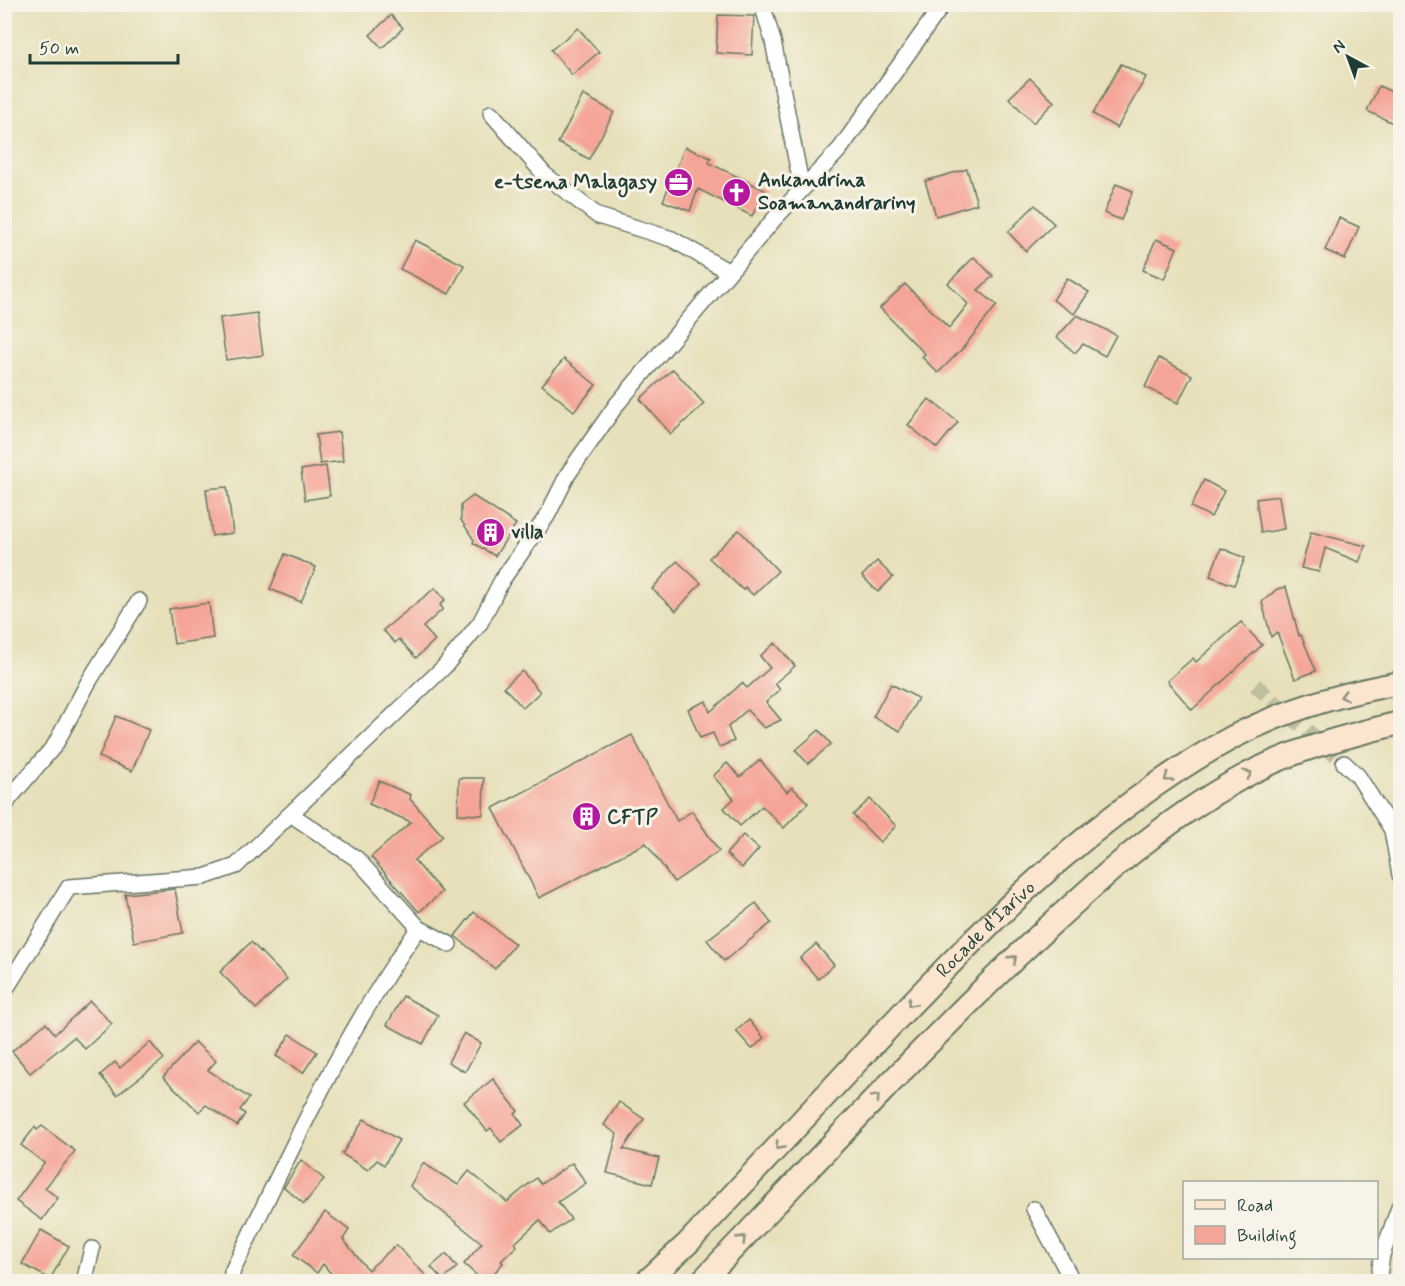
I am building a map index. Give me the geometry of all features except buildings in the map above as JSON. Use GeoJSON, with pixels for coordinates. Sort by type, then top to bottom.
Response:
{"type":"FeatureCollection","features":[{"type":"Feature","properties":{"kind":"main road","name":"Rocade d'Iarivo"},"geometry":{"type":"LineString","coordinates":[[646,1281],[688,1243],[925,988],[1027,887],[1113,817],[1178,771],[1235,736],[1305,706],[1401,683]]}},
{"type":"Feature","properties":{"kind":"main road","name":"Rocade d'Iarivo"},"geometry":{"type":"LineString","coordinates":[[701,1281],[990,982],[1071,905],[1148,839],[1193,806],[1271,763],[1300,750],[1401,723]]}},
{"type":"Feature","properties":{"kind":"street"},"geometry":{"type":"LineString","coordinates":[[762,4],[773,41],[802,189]]}},
{"type":"Feature","properties":{"kind":"street"},"geometry":{"type":"LineString","coordinates":[[4,992],[69,887],[204,877],[236,866],[444,668],[480,623],[502,580],[547,516],[568,474],[617,404],[729,272],[840,149],[943,4]]}},
{"type":"Feature","properties":{"kind":"street"},"geometry":{"type":"LineString","coordinates":[[491,113],[544,174],[598,216],[672,239],[729,272]]}},
{"type":"Feature","properties":{"kind":"street"},"geometry":{"type":"LineString","coordinates":[[4,808],[9,799],[55,746],[89,681],[139,602]]}},
{"type":"Feature","properties":{"kind":"street"},"geometry":{"type":"LineString","coordinates":[[1344,763],[1358,776],[1392,830],[1401,875]]}},
{"type":"Feature","properties":{"kind":"street"},"geometry":{"type":"LineString","coordinates":[[292,815],[357,859],[419,928],[449,944]]}},
{"type":"Feature","properties":{"kind":"street"},"geometry":{"type":"LineString","coordinates":[[232,1281],[232,1272],[314,1103],[391,967],[419,928]]}},
{"type":"Feature","properties":{"kind":"street"},"geometry":{"type":"LineString","coordinates":[[1378,1281],[1382,1256],[1401,1205]]}},
{"type":"Feature","properties":{"kind":"street"},"geometry":{"type":"LineString","coordinates":[[1034,1209],[1073,1281]]}},
{"type":"Feature","properties":{"kind":"street"},"geometry":{"type":"LineString","coordinates":[[84,1281],[92,1249]]}},
{"type":"Feature","properties":{"kind":"tunnel"},"geometry":{"type":"LineString","coordinates":[[1255,685],[1344,763]]}},
{"type":"Feature","properties":{"kind":"place","name":"e-tsena Malagasy"},"geometry":{"type":"Point","coordinates":[678,182]}},
{"type":"Feature","properties":{"kind":"place","name":"Ankandrina Soamanandrariny"},"geometry":{"type":"Point","coordinates":[737,192]}},
{"type":"Feature","properties":{"kind":"place","name":"villa"},"geometry":{"type":"Point","coordinates":[490,532]}},
{"type":"Feature","properties":{"kind":"place","name":"CFTP"},"geometry":{"type":"Point","coordinates":[586,817]}}]}
